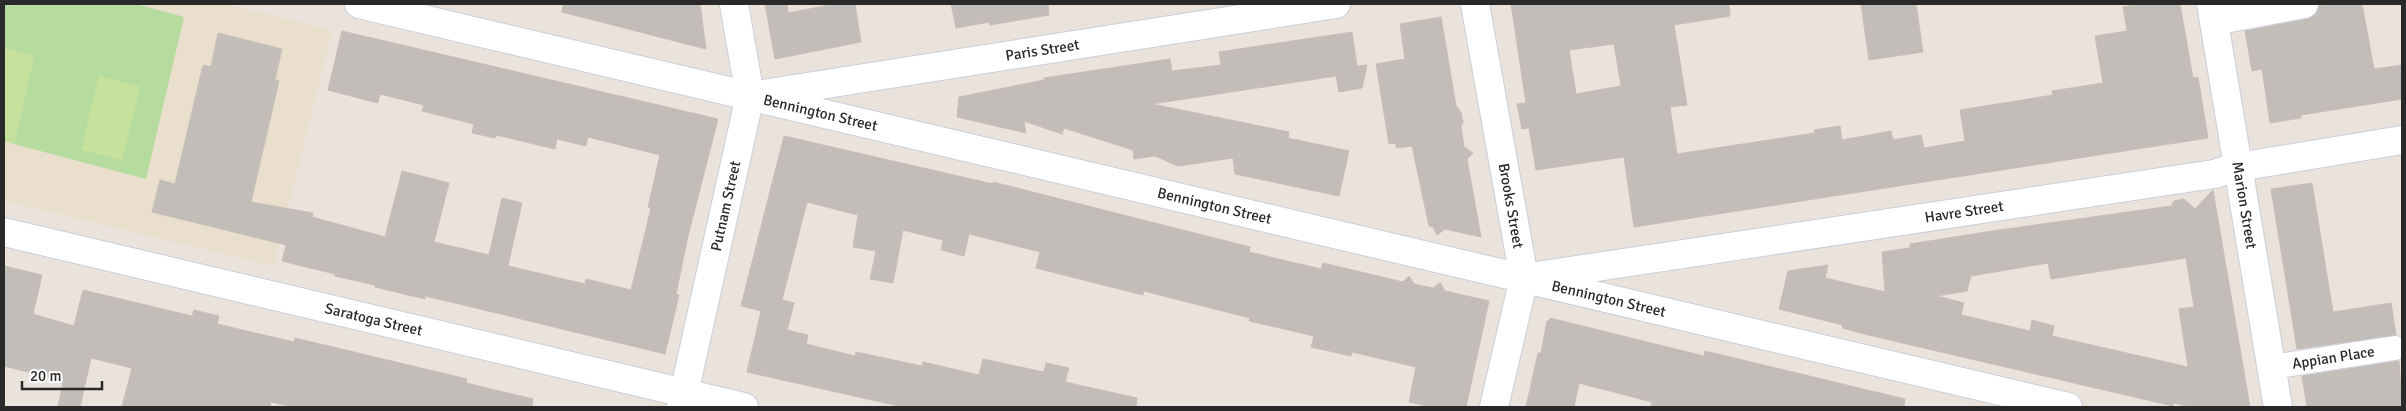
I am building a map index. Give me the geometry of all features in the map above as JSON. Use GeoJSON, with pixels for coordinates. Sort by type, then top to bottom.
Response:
{"type":"FeatureCollection","features":[{"type":"Feature","properties":{"kind":"street","name":"Bennington Street"},"geometry":{"type":"LineString","coordinates":[[359,4],[2068,407]]}},
{"type":"Feature","properties":{"kind":"street","name":"Putnam Street"},"geometry":{"type":"LineString","coordinates":[[683,400],[750,96],[734,4]]}},
{"type":"Feature","properties":{"kind":"street","name":"Paris Street"},"geometry":{"type":"LineString","coordinates":[[750,96],[1336,4]]}},
{"type":"Feature","properties":{"kind":"street","name":"Brooks Street"},"geometry":{"type":"LineString","coordinates":[[1475,4],[1524,278],[1494,407]]}},
{"type":"Feature","properties":{"kind":"street"},"geometry":{"type":"LineString","coordinates":[[2213,12],[2304,4]]}},
{"type":"Feature","properties":{"kind":"street","name":"Marion Street"},"geometry":{"type":"LineString","coordinates":[[2213,12],[2278,407]]}},
{"type":"Feature","properties":{"kind":"street","name":"Havre Street"},"geometry":{"type":"LineString","coordinates":[[1524,278],[2214,174],[2238,167],[2402,140]]}},
{"type":"Feature","properties":{"kind":"street","name":"Saratoga Street"},"geometry":{"type":"LineString","coordinates":[[4,232],[683,400],[744,407]]}},
{"type":"Feature","properties":{"kind":"street","name":"Appian Place"},"geometry":{"type":"LineString","coordinates":[[2272,367],[2396,348]]}},
{"type":"Feature","properties":{"kind":"shaded area"},"geometry":{"type":"Polygon","coordinates":[[[4,4],[225,4],[332,30],[274,266],[4,201],[4,4]]]}},
{"type":"Feature","properties":{"kind":"green space"},"geometry":{"type":"Polygon","coordinates":[[[4,4],[12,6],[13,4],[136,4],[184,17],[146,179],[14,144],[34,56],[4,48],[4,4]]]}},
{"type":"Feature","properties":{"kind":"green space"},"geometry":{"type":"Polygon","coordinates":[[[4,48],[34,56],[14,144],[4,141],[4,48]]]}},
{"type":"Feature","properties":{"kind":"green space"},"geometry":{"type":"Polygon","coordinates":[[[99,76],[140,87],[122,160],[81,150],[99,76]]]}},
{"type":"Feature","properties":{"kind":"building"},"geometry":{"type":"Polygon","coordinates":[[[563,4],[700,4],[706,49],[562,12],[563,4]]]}},
{"type":"Feature","properties":{"kind":"building"},"geometry":{"type":"Polygon","coordinates":[[[765,4],[787,4],[788,13],[835,4],[855,4],[861,42],[775,59],[765,4]]]}},
{"type":"Feature","properties":{"kind":"building"},"geometry":{"type":"Polygon","coordinates":[[[951,4],[1048,4],[1049,15],[990,25],[989,22],[956,28],[951,4]]]}},
{"type":"Feature","properties":{"kind":"building"},"geometry":{"type":"Polygon","coordinates":[[[1511,4],[1729,4],[1730,16],[1674,25],[1687,105],[1670,107],[1677,154],[1815,133],[1814,130],[1840,126],[1842,140],[1891,131],[1893,140],[1921,135],[1924,148],[1965,141],[1960,110],[2053,95],[2052,91],[2103,83],[2095,36],[2127,31],[2123,7],[2140,4],[2180,4],[2193,78],[2198,77],[2208,138],[1634,227],[1624,157],[1536,170],[1529,128],[1522,129],[1517,104],[1526,103],[1511,4]],[[1614,44],[1569,50],[1576,94],[1621,86],[1614,44]]]}},
{"type":"Feature","properties":{"kind":"building"},"geometry":{"type":"Polygon","coordinates":[[[1861,4],[1916,4],[1923,52],[1869,60],[1861,4]]]}},
{"type":"Feature","properties":{"kind":"building"},"geometry":{"type":"Polygon","coordinates":[[[2362,4],[2374,69],[2402,65],[2402,99],[2301,115],[2301,118],[2270,123],[2262,69],[2252,71],[2245,31],[2307,19],[2315,15],[2319,6],[2362,4]]]}},
{"type":"Feature","properties":{"kind":"building"},"geometry":{"type":"Polygon","coordinates":[[[1441,17],[1456,106],[1461,112],[1463,123],[1461,126],[1464,147],[1473,153],[1467,159],[1481,237],[1445,229],[1437,235],[1433,227],[1429,226],[1412,146],[1396,148],[1396,143],[1389,144],[1376,64],[1405,59],[1400,24],[1441,17]]]}},
{"type":"Feature","properties":{"kind":"building"},"geometry":{"type":"Polygon","coordinates":[[[342,31],[718,119],[688,236],[676,294],[679,295],[665,354],[425,296],[425,299],[335,276],[335,274],[282,261],[286,245],[152,212],[160,180],[175,184],[203,65],[211,67],[218,33],[282,49],[275,80],[279,81],[251,202],[313,213],[312,217],[385,237],[402,171],[449,183],[434,242],[489,255],[502,198],[522,203],[508,266],[585,284],[586,279],[631,290],[651,208],[648,207],[660,155],[588,137],[586,146],[557,139],[555,149],[496,135],[495,138],[472,133],[474,124],[422,111],[424,105],[380,94],[378,103],[328,90],[342,31]]]}},
{"type":"Feature","properties":{"kind":"building"},"geometry":{"type":"Polygon","coordinates":[[[1352,32],[1357,66],[1367,65],[1362,88],[1339,92],[1336,76],[1152,104],[1289,132],[1288,138],[1349,151],[1339,196],[1235,174],[1233,158],[1178,166],[1155,156],[1134,159],[1133,150],[1064,128],[1062,134],[1024,121],[1026,133],[957,117],[959,97],[1044,80],[1044,78],[1170,59],[1172,71],[1221,65],[1219,52],[1352,32]]]}},
{"type":"Feature","properties":{"kind":"building"},"geometry":{"type":"Polygon","coordinates":[[[784,136],[993,184],[993,182],[1250,247],[1249,252],[1321,269],[1323,263],[1403,282],[1409,276],[1414,284],[1433,288],[1440,283],[1445,291],[1489,301],[1466,407],[1431,407],[1409,402],[1416,367],[1352,352],[1351,356],[1311,347],[1314,336],[1249,321],[1250,318],[1144,291],[1143,295],[1036,268],[1040,252],[969,234],[964,256],[941,250],[943,240],[903,230],[893,283],[870,279],[876,251],[853,247],[858,215],[807,202],[782,300],[794,303],[787,330],[808,335],[806,344],[855,356],[856,352],[922,366],[923,362],[979,375],[983,359],[1044,372],[1046,363],[1069,368],[1065,382],[1137,398],[1136,407],[903,407],[747,372],[761,311],[741,306],[784,136]]]}},
{"type":"Feature","properties":{"kind":"building"},"geometry":{"type":"Polygon","coordinates":[[[2312,183],[2333,312],[2391,303],[2396,335],[2297,349],[2271,189],[2312,183]]]}},
{"type":"Feature","properties":{"kind":"building"},"geometry":{"type":"Polygon","coordinates":[[[2213,190],[2250,407],[2193,407],[2173,403],[2173,406],[1868,335],[1842,328],[1843,325],[1779,309],[1788,271],[1828,265],[1825,278],[1885,292],[1882,252],[1910,248],[1910,244],[2171,206],[2174,201],[2184,199],[2195,209],[2213,190]],[[2186,258],[2051,279],[2048,263],[1971,276],[1967,291],[1937,296],[1964,303],[1961,315],[2030,331],[2032,320],[2054,326],[2052,336],[2188,367],[2179,309],[2194,307],[2186,258]]]}},
{"type":"Feature","properties":{"kind":"building"},"geometry":{"type":"Polygon","coordinates":[[[4,266],[42,275],[33,314],[74,326],[83,290],[192,316],[194,310],[219,316],[217,324],[294,342],[295,338],[467,379],[466,383],[533,399],[532,407],[293,407],[271,402],[270,407],[122,407],[132,368],[91,358],[80,407],[58,407],[63,383],[56,381],[56,379],[4,366],[4,266]]]}},
{"type":"Feature","properties":{"kind":"building"},"geometry":{"type":"Polygon","coordinates":[[[1550,318],[1704,356],[1705,351],[1905,399],[1904,407],[1651,407],[1652,402],[1579,383],[1574,407],[1526,407],[1538,353],[1541,353],[1547,321],[1550,318]]]}},
{"type":"Feature","properties":{"kind":"building"},"geometry":{"type":"Polygon","coordinates":[[[2399,361],[2402,407],[2307,407],[2302,376],[2399,361]]]}}]}
